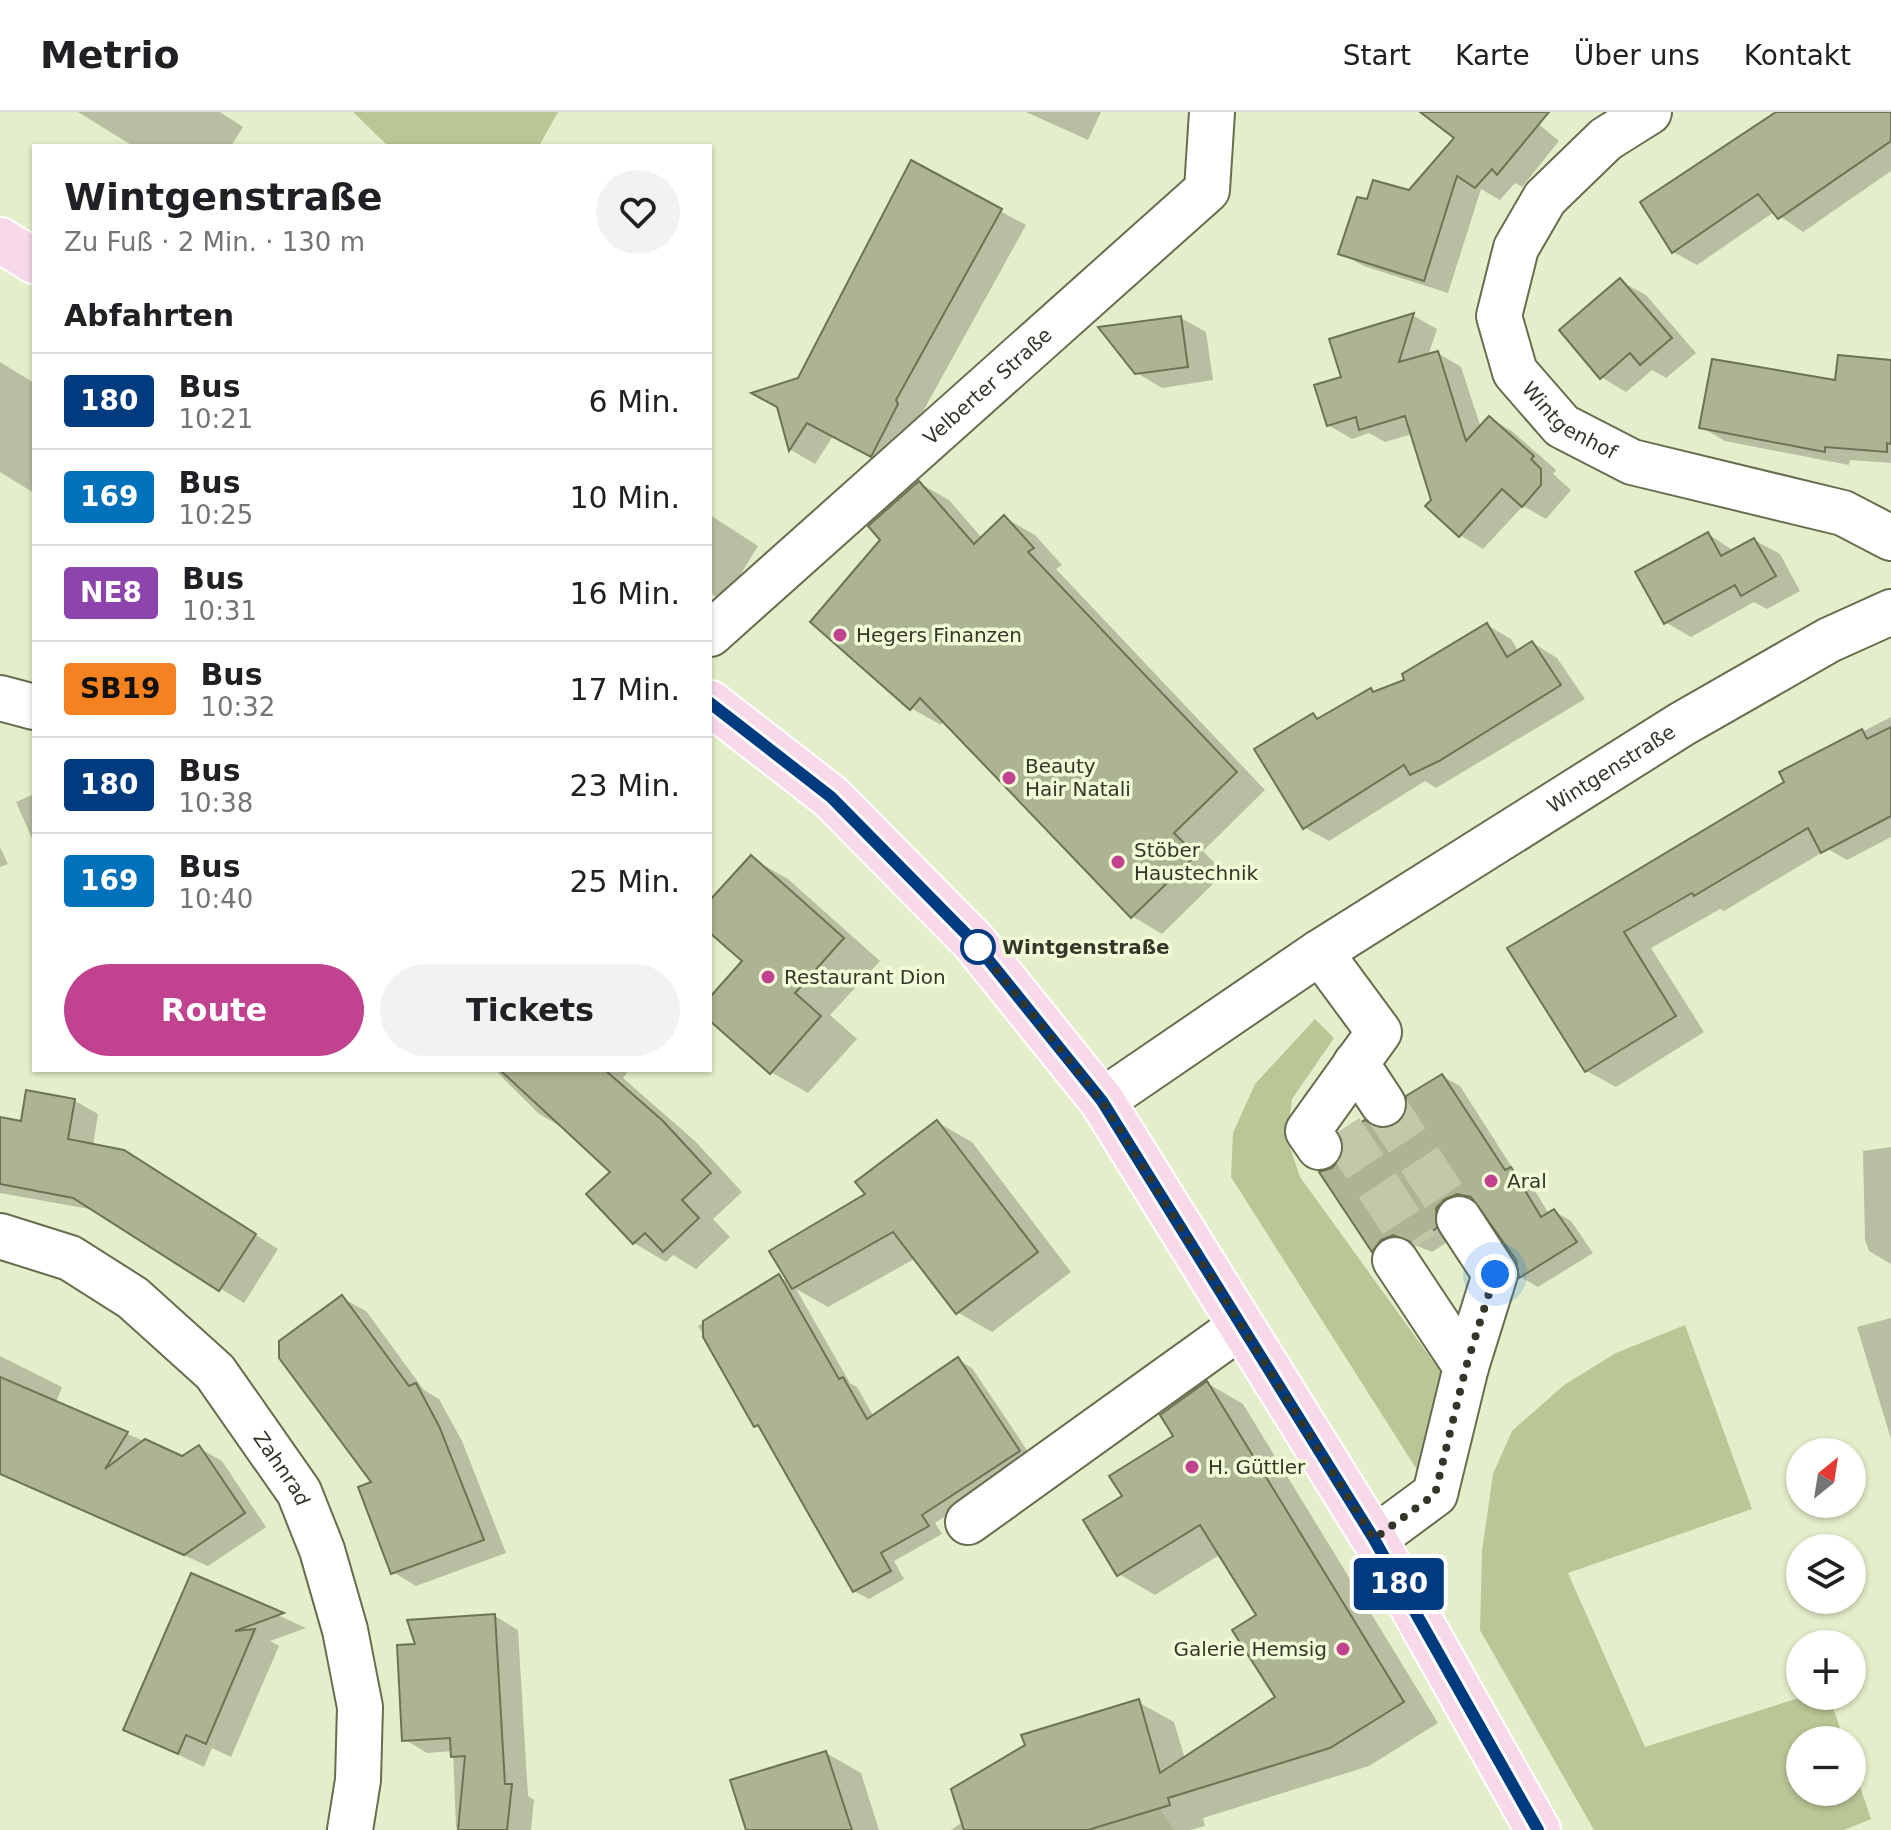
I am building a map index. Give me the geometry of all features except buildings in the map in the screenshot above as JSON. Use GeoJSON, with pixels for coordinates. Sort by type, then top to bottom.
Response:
{"type":"FeatureCollection","features":[{"type":"Feature","properties":{"kind":"main road"},"geometry":{"type":"LineString","coordinates":[[0,240],[32,260]]}},
{"type":"Feature","properties":{"kind":"main road"},"geometry":{"type":"LineString","coordinates":[[712,705],[831,797],[963,931],[1102,1101],[1374,1539],[1538,1830]]}},
{"type":"Feature","properties":{"kind":"street","name":"Velberter Straße"},"geometry":{"type":"LineString","coordinates":[[712,632],[1207,190],[1212,112]]}},
{"type":"Feature","properties":{"kind":"street","name":"Wintgenhof"},"geometry":{"type":"LineString","coordinates":[[1649,112],[1606,139],[1545,198],[1516,248],[1499,316],[1515,372],[1562,426],[1632,462],[1843,513],[1891,538]]}},
{"type":"Feature","properties":{"kind":"street","name":"Wintgenstraße"},"geometry":{"type":"LineString","coordinates":[[1102,1101],[1320,952],[1682,724],[1829,640],[1891,612]]}},
{"type":"Feature","properties":{"kind":"street"},"geometry":{"type":"LineString","coordinates":[[0,698],[32,706]]}},
{"type":"Feature","properties":{"kind":"street"},"geometry":{"type":"LineString","coordinates":[[1320,952],[1379,1032],[1347,1107]]}},
{"type":"Feature","properties":{"kind":"street","name":"Zahnrad"},"geometry":{"type":"LineString","coordinates":[[0,1236],[70,1258],[133,1298],[215,1372],[299,1492],[322,1550],[345,1630],[360,1707],[358,1780],[350,1830]]}},
{"type":"Feature","properties":{"kind":"street"},"geometry":{"type":"LineString","coordinates":[[1374,1539],[1435,1494],[1495,1274],[1427,1239],[1476,1336]]}},
{"type":"Feature","properties":{"kind":"street"},"geometry":{"type":"LineString","coordinates":[[968,1522],[1241,1326]]}},
{"type":"Feature","properties":{"kind":"shaded area"},"geometry":{"type":"Polygon","coordinates":[[[353,112],[558,112],[540,144],[386,144],[353,112]]]}},
{"type":"Feature","properties":{"kind":"shaded area"},"geometry":{"type":"Polygon","coordinates":[[[1315,1019],[1334,1038],[1292,1099],[1287,1138],[1300,1177],[1443,1375],[1426,1484],[1231,1177],[1233,1133],[1255,1084],[1315,1019]]]}},
{"type":"Feature","properties":{"kind":"shaded area"},"geometry":{"type":"Polygon","coordinates":[[[1685,1325],[1752,1509],[1568,1573],[1645,1747],[1786,1702],[1786,1710],[1834,1710],[1839,1726],[1786,1726],[1786,1806],[1866,1804],[1871,1819],[1844,1830],[1594,1830],[1480,1630],[1482,1551],[1493,1474],[1512,1431],[1564,1385],[1616,1353],[1685,1325]]]}},
{"type":"Feature","properties":{"kind":"shaded area"},"geometry":{"type":"Polygon","coordinates":[[[1152,1796],[1174,1830],[1054,1830],[1152,1796]]]}},
{"type":"Feature","properties":{"kind":"tunnel"},"geometry":{"type":"LineString","coordinates":[[1383,1104],[1459,1219]]}},
{"type":"Feature","properties":{"kind":"tunnel"},"geometry":{"type":"LineString","coordinates":[[1341,1130],[1417,1246]]}},
{"type":"Feature","properties":{"kind":"bus line","name":"180"},"geometry":{"type":"LineString","coordinates":[[712,705],[831,797],[974,942],[1102,1101],[1374,1539],[1538,1830]]}},
{"type":"Feature","properties":{"kind":"place","name":"Hegers Finanzen"},"geometry":{"type":"Point","coordinates":[840,635]}},
{"type":"Feature","properties":{"kind":"place","name":"Beauty Hair Natali"},"geometry":{"type":"Point","coordinates":[1009,778]}},
{"type":"Feature","properties":{"kind":"place","name":"Stöber Haustechnik"},"geometry":{"type":"Point","coordinates":[1118,862]}},
{"type":"Feature","properties":{"kind":"place","name":"Wintgenstraße"},"geometry":{"type":"Point","coordinates":[978,947]}},
{"type":"Feature","properties":{"kind":"place","name":"Restaurant Dion"},"geometry":{"type":"Point","coordinates":[768,977]}},
{"type":"Feature","properties":{"kind":"place","name":"Aral"},"geometry":{"type":"Point","coordinates":[1491,1181]}},
{"type":"Feature","properties":{"kind":"place","name":"H. Güttler"},"geometry":{"type":"Point","coordinates":[1192,1467]}},
{"type":"Feature","properties":{"kind":"place","name":"Galerie Hemsig"},"geometry":{"type":"Point","coordinates":[1343,1649]}},
{"type":"Feature","properties":{"kind":"route"},"geometry":{"type":"LineString","coordinates":[[978,947],[974,942],[1102,1101],[1374,1539],[1435,1494],[1466,1367],[1495,1274]]}}]}
